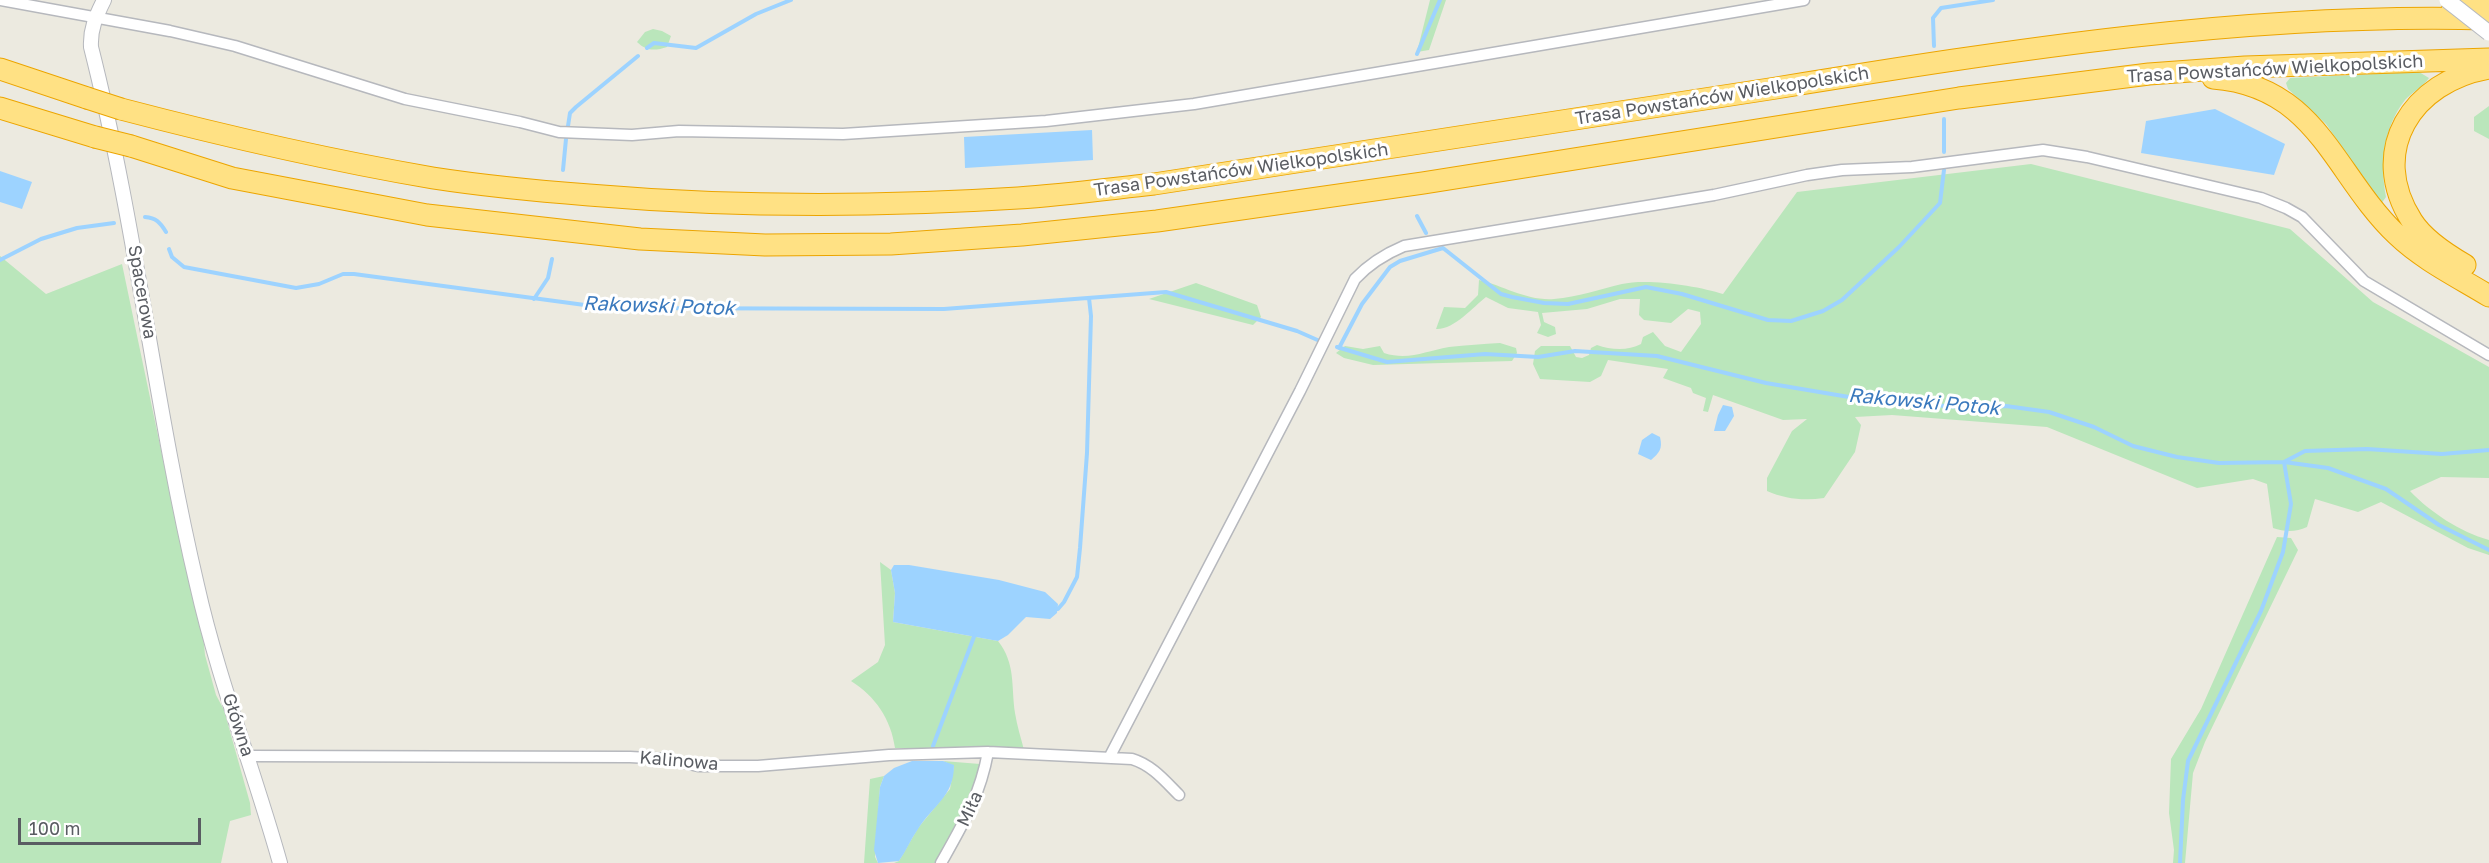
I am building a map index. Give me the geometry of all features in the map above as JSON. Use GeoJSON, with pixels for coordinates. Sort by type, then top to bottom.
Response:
{"type":"FeatureCollection","features":[{"type":"Feature","properties":{"kind":"highway"},"geometry":{"type":"LineString","coordinates":[[2425,17],[2489,0]]}},
{"type":"Feature","properties":{"kind":"highway","name":"Trasa Powstańców Wielkopolskich"},"geometry":{"type":"LineString","coordinates":[[0,69],[87,99],[248,142],[435,178],[639,199],[892,203],[1019,198],[1154,184],[1956,59],[2206,28],[2425,17],[2489,19]]}},
{"type":"Feature","properties":{"kind":"highway","name":"Trasa Powstańców Wielkopolskich"},"geometry":{"type":"LineString","coordinates":[[0,108],[232,177],[427,215],[533,229],[640,239],[765,244],[891,244],[1022,235],[1157,220],[1423,183],[1959,98],[2149,74],[2245,67],[2489,58]]}},
{"type":"Feature","properties":{"kind":"highway"},"geometry":{"type":"LineString","coordinates":[[2489,68],[2452,78],[2431,91],[2415,108],[2403,127],[2395,152],[2395,179],[2401,202],[2413,224],[2445,252],[2489,279]]}},
{"type":"Feature","properties":{"kind":"highway"},"geometry":{"type":"LineString","coordinates":[[2149,74],[2225,79],[2251,85],[2296,110],[2313,128],[2397,235],[2416,251],[2489,296]]}},
{"type":"Feature","properties":{"kind":"main road"},"geometry":{"type":"LineString","coordinates":[[2447,0],[2489,33]]}},
{"type":"Feature","properties":{"kind":"street"},"geometry":{"type":"LineString","coordinates":[[0,0],[170,31],[235,46],[405,99],[559,132],[622,135],[679,131],[843,134],[1046,121],[1194,104],[1804,0]]}},
{"type":"Feature","properties":{"kind":"street","name":"Spacerowa"},"geometry":{"type":"LineString","coordinates":[[104,0],[95,18],[91,47],[113,133],[166,431],[197,586]]}},
{"type":"Feature","properties":{"kind":"street"},"geometry":{"type":"LineString","coordinates":[[1110,758],[1300,391],[1355,279],[1387,253],[1404,246],[1714,195],[1842,170],[1912,167],[2033,151],[2061,152],[2261,198],[2286,208],[2317,230],[2364,281],[2489,355]]}},
{"type":"Feature","properties":{"kind":"street","name":"Główna"},"geometry":{"type":"LineString","coordinates":[[197,586],[280,863]]}},
{"type":"Feature","properties":{"kind":"street","name":"Kalinowa"},"geometry":{"type":"LineString","coordinates":[[248,756],[630,757],[667,759],[698,766],[758,766],[889,755],[988,752],[1110,758],[1143,762],[1179,795]]}},
{"type":"Feature","properties":{"kind":"street","name":"Miła"},"geometry":{"type":"LineString","coordinates":[[941,863],[966,819],[978,791],[988,752]]}},
{"type":"Feature","properties":{"kind":"green space"},"geometry":{"type":"Polygon","coordinates":[[[1430,0],[1446,0],[1429,50],[1417,52],[1430,0]]]}},
{"type":"Feature","properties":{"kind":"green space"},"geometry":{"type":"Polygon","coordinates":[[[653,29],[671,36],[667,47],[651,49],[637,42],[645,32],[653,29]]]}},
{"type":"Feature","properties":{"kind":"green space"},"geometry":{"type":"Polygon","coordinates":[[[2419,72],[2429,78],[2405,100],[2388,134],[2383,172],[2386,197],[2381,204],[2326,124],[2288,89],[2286,83],[2290,78],[2419,72]]]}},
{"type":"Feature","properties":{"kind":"green space"},"geometry":{"type":"Polygon","coordinates":[[[2489,106],[2489,139],[2474,131],[2474,117],[2489,106]]]}},
{"type":"Feature","properties":{"kind":"green space"},"geometry":{"type":"Polygon","coordinates":[[[2031,164],[2290,229],[2373,302],[2489,367],[2489,478],[2441,477],[2410,491],[2446,520],[2467,532],[2489,540],[2489,555],[2468,548],[2381,502],[2358,512],[2315,499],[2307,527],[2295,531],[2273,528],[2267,484],[2253,479],[2197,488],[2047,427],[1892,415],[1855,417],[1861,425],[1855,452],[1824,498],[1788,498],[1767,491],[1767,478],[1792,431],[1807,419],[1783,420],[1713,395],[1708,412],[1703,411],[1706,398],[1693,393],[1691,388],[1663,378],[1668,369],[1608,360],[1601,376],[1590,382],[1540,379],[1533,364],[1535,351],[1541,346],[1570,346],[1576,357],[1582,358],[1589,355],[1591,348],[1597,345],[1619,349],[1631,348],[1641,344],[1643,337],[1653,332],[1665,346],[1681,352],[1701,324],[1700,312],[1688,309],[1671,323],[1644,320],[1639,315],[1640,299],[1620,299],[1587,309],[1542,313],[1544,322],[1555,327],[1556,334],[1548,337],[1537,333],[1541,325],[1538,312],[1508,308],[1486,297],[1450,326],[1436,329],[1444,307],[1465,308],[1478,295],[1479,280],[1534,298],[1544,299],[1572,297],[1633,282],[1659,282],[1701,288],[1723,294],[1797,192],[2031,164]]]}},
{"type":"Feature","properties":{"kind":"green space"},"geometry":{"type":"Polygon","coordinates":[[[0,256],[46,294],[122,264],[178,531],[203,634],[205,655],[216,695],[224,710],[250,803],[251,815],[230,821],[221,863],[0,863],[0,256]]]}},
{"type":"Feature","properties":{"kind":"green space"},"geometry":{"type":"Polygon","coordinates":[[[1196,283],[1257,305],[1261,317],[1253,325],[1149,299],[1196,283]]]}},
{"type":"Feature","properties":{"kind":"green space"},"geometry":{"type":"Polygon","coordinates":[[[1500,343],[1516,348],[1517,353],[1512,361],[1373,365],[1344,358],[1336,353],[1345,346],[1363,349],[1380,346],[1384,353],[1409,356],[1449,347],[1500,343]]]}},
{"type":"Feature","properties":{"kind":"green space"},"geometry":{"type":"Polygon","coordinates":[[[2277,537],[2291,538],[2298,550],[2205,742],[2193,773],[2185,863],[2173,863],[2174,850],[2169,813],[2171,759],[2201,709],[2277,537]]]}},
{"type":"Feature","properties":{"kind":"green space"},"geometry":{"type":"Polygon","coordinates":[[[880,562],[891,570],[895,593],[893,622],[998,641],[1008,658],[1015,713],[1024,750],[895,748],[886,718],[874,701],[851,681],[878,662],[885,645],[880,562]]]}},
{"type":"Feature","properties":{"kind":"green space"},"geometry":{"type":"Polygon","coordinates":[[[943,761],[980,764],[977,784],[935,863],[894,863],[899,861],[918,828],[950,789],[954,766],[943,761]]]}},
{"type":"Feature","properties":{"kind":"green space"},"geometry":{"type":"Polygon","coordinates":[[[884,776],[880,787],[875,857],[878,863],[864,863],[870,779],[884,776]]]}},
{"type":"Feature","properties":{"kind":"water"},"geometry":{"type":"Polygon","coordinates":[[[2215,109],[2285,144],[2274,175],[2141,153],[2146,121],[2215,109]]]}},
{"type":"Feature","properties":{"kind":"water"},"geometry":{"type":"Polygon","coordinates":[[[1092,130],[1093,160],[965,168],[964,137],[1092,130]]]}},
{"type":"Feature","properties":{"kind":"water"},"geometry":{"type":"Polygon","coordinates":[[[0,171],[32,182],[22,209],[0,202],[0,171]]]}},
{"type":"Feature","properties":{"kind":"water"},"geometry":{"type":"Polygon","coordinates":[[[1723,405],[1732,407],[1734,416],[1725,431],[1714,431],[1718,415],[1723,405]]]}},
{"type":"Feature","properties":{"kind":"water"},"geometry":{"type":"Polygon","coordinates":[[[1652,433],[1660,437],[1661,448],[1651,460],[1638,454],[1642,440],[1652,433]]]}},
{"type":"Feature","properties":{"kind":"water"},"geometry":{"type":"Polygon","coordinates":[[[894,565],[909,565],[999,580],[1045,592],[1058,604],[1057,613],[1050,619],[1026,617],[1008,635],[998,641],[893,622],[895,593],[891,570],[894,565]]]}},
{"type":"Feature","properties":{"kind":"water"},"geometry":{"type":"Polygon","coordinates":[[[912,761],[943,761],[954,765],[950,785],[942,800],[918,829],[899,861],[878,863],[874,850],[880,787],[884,776],[894,768],[912,761]]]}},
{"type":"Feature","properties":{"kind":"waterway"},"geometry":{"type":"LineString","coordinates":[[647,48],[654,43],[696,48],[756,14],[791,0]]}},
{"type":"Feature","properties":{"kind":"waterway"},"geometry":{"type":"LineString","coordinates":[[1417,54],[1440,0]]}},
{"type":"Feature","properties":{"kind":"waterway"},"geometry":{"type":"LineString","coordinates":[[1934,46],[1933,18],[1941,8],[1993,0]]}},
{"type":"Feature","properties":{"kind":"waterway"},"geometry":{"type":"LineString","coordinates":[[568,126],[570,113],[638,56]]}},
{"type":"Feature","properties":{"kind":"waterway"},"geometry":{"type":"LineString","coordinates":[[1944,119],[1944,152]]}},
{"type":"Feature","properties":{"kind":"waterway"},"geometry":{"type":"LineString","coordinates":[[563,170],[566,139]]}},
{"type":"Feature","properties":{"kind":"waterway"},"geometry":{"type":"LineString","coordinates":[[1339,348],[1362,304],[1390,267],[1400,261],[1443,248],[1501,294],[1512,297],[1544,303],[1568,304],[1646,287],[1682,294],[1768,320],[1791,321],[1823,311],[1842,300],[1899,247],[1940,203],[1944,170]]}},
{"type":"Feature","properties":{"kind":"waterway"},"geometry":{"type":"LineString","coordinates":[[1417,216],[1426,233]]}},
{"type":"Feature","properties":{"kind":"waterway","name":"Rakowski Potok"},"geometry":{"type":"LineString","coordinates":[[145,217],[157,221],[166,232]]}},
{"type":"Feature","properties":{"kind":"waterway","name":"Rakowski Potok"},"geometry":{"type":"LineString","coordinates":[[0,260],[41,239],[77,228],[114,223]]}},
{"type":"Feature","properties":{"kind":"waterway","name":"Rakowski Potok"},"geometry":{"type":"LineString","coordinates":[[169,249],[172,257],[184,267],[296,288],[319,284],[343,274],[354,274],[607,308],[944,309],[1166,292],[1297,331],[1322,342]]}},
{"type":"Feature","properties":{"kind":"waterway"},"geometry":{"type":"LineString","coordinates":[[534,299],[548,278],[552,259]]}},
{"type":"Feature","properties":{"kind":"waterway","name":"Rakowski Potok"},"geometry":{"type":"LineString","coordinates":[[1055,609],[1058,609],[1064,602],[1077,577],[1087,453],[1091,316],[1089,298]]}},
{"type":"Feature","properties":{"kind":"waterway","name":"Rakowski Potok"},"geometry":{"type":"LineString","coordinates":[[1337,347],[1387,362],[1485,354],[1538,357],[1575,351],[1657,356],[1766,383],[1849,397],[1970,408],[2006,406],[2049,412],[2094,427],[2133,446],[2177,457],[2219,463],[2284,462],[2328,468],[2386,489],[2439,525],[2489,550]]}},
{"type":"Feature","properties":{"kind":"waterway"},"geometry":{"type":"LineString","coordinates":[[2180,863],[2183,800],[2188,761],[2261,611],[2283,552],[2291,504],[2284,462],[2305,451],[2367,449],[2442,454],[2489,450]]}},
{"type":"Feature","properties":{"kind":"waterway","name":"Rakowski Potok"},"geometry":{"type":"LineString","coordinates":[[933,746],[975,634]]}}]}
